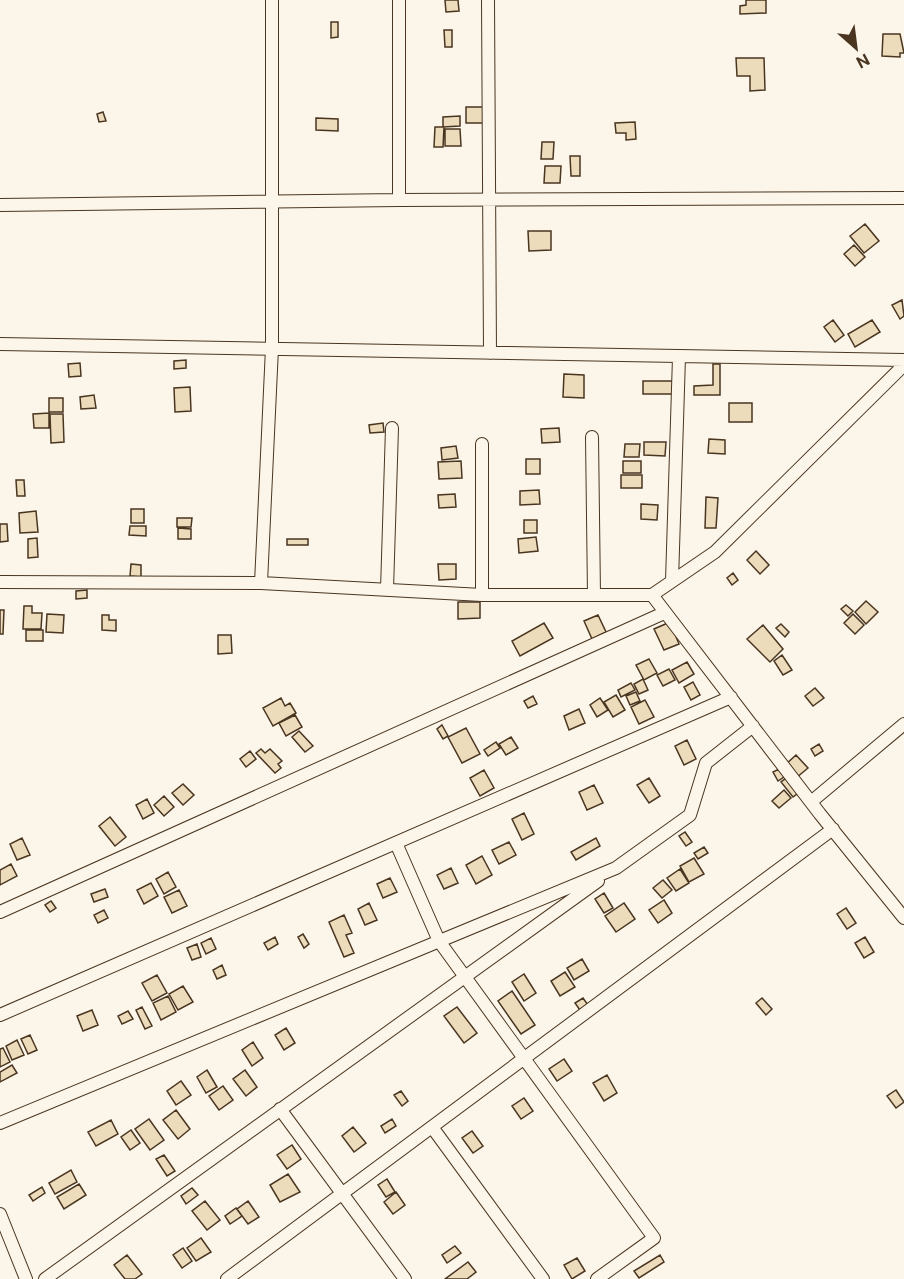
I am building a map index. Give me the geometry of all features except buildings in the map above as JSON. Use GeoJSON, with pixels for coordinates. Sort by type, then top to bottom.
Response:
{"type":"FeatureCollection","features":[{"type":"Feature","properties":{"kind":"street"},"geometry":{"type":"LineString","coordinates":[[261,583],[272,348],[272,0]]}},
{"type":"Feature","properties":{"kind":"street"},"geometry":{"type":"LineString","coordinates":[[399,0],[399,200]]}},
{"type":"Feature","properties":{"kind":"street"},"geometry":{"type":"LineString","coordinates":[[488,0],[490,353]]}},
{"type":"Feature","properties":{"kind":"street"},"geometry":{"type":"LineString","coordinates":[[0,205],[489,199],[904,198]]}},
{"type":"Feature","properties":{"kind":"street"},"geometry":{"type":"LineString","coordinates":[[0,344],[904,360]]}},
{"type":"Feature","properties":{"kind":"street"},"geometry":{"type":"LineString","coordinates":[[672,581],[679,357]]}},
{"type":"Feature","properties":{"kind":"street"},"geometry":{"type":"LineString","coordinates":[[0,582],[261,583],[482,596],[652,595],[715,552],[904,365]]}},
{"type":"Feature","properties":{"kind":"street"},"geometry":{"type":"LineString","coordinates":[[387,590],[392,428]]}},
{"type":"Feature","properties":{"kind":"street"},"geometry":{"type":"LineString","coordinates":[[592,437],[594,595]]}},
{"type":"Feature","properties":{"kind":"street"},"geometry":{"type":"LineString","coordinates":[[482,444],[482,596]]}},
{"type":"Feature","properties":{"kind":"street"},"geometry":{"type":"LineString","coordinates":[[652,595],[811,802],[904,918]]}},
{"type":"Feature","properties":{"kind":"street"},"geometry":{"type":"LineString","coordinates":[[0,912],[664,613]]}},
{"type":"Feature","properties":{"kind":"street"},"geometry":{"type":"LineString","coordinates":[[0,1015],[731,697]]}},
{"type":"Feature","properties":{"kind":"street"},"geometry":{"type":"LineString","coordinates":[[811,802],[904,724]]}},
{"type":"Feature","properties":{"kind":"street"},"geometry":{"type":"LineString","coordinates":[[45,1279],[690,815],[706,763],[753,726]]}},
{"type":"Feature","properties":{"kind":"street"},"geometry":{"type":"LineString","coordinates":[[227,1279],[833,829]]}},
{"type":"Feature","properties":{"kind":"street"},"geometry":{"type":"LineString","coordinates":[[396,843],[439,941],[654,1238],[597,1279]]}},
{"type":"Feature","properties":{"kind":"street"},"geometry":{"type":"LineString","coordinates":[[0,1123],[616,868]]}},
{"type":"Feature","properties":{"kind":"street"},"geometry":{"type":"LineString","coordinates":[[280,1109],[405,1279]]}},
{"type":"Feature","properties":{"kind":"street"},"geometry":{"type":"LineString","coordinates":[[432,1127],[543,1279]]}},
{"type":"Feature","properties":{"kind":"street"},"geometry":{"type":"LineString","coordinates":[[0,1214],[26,1279]]}}]}
